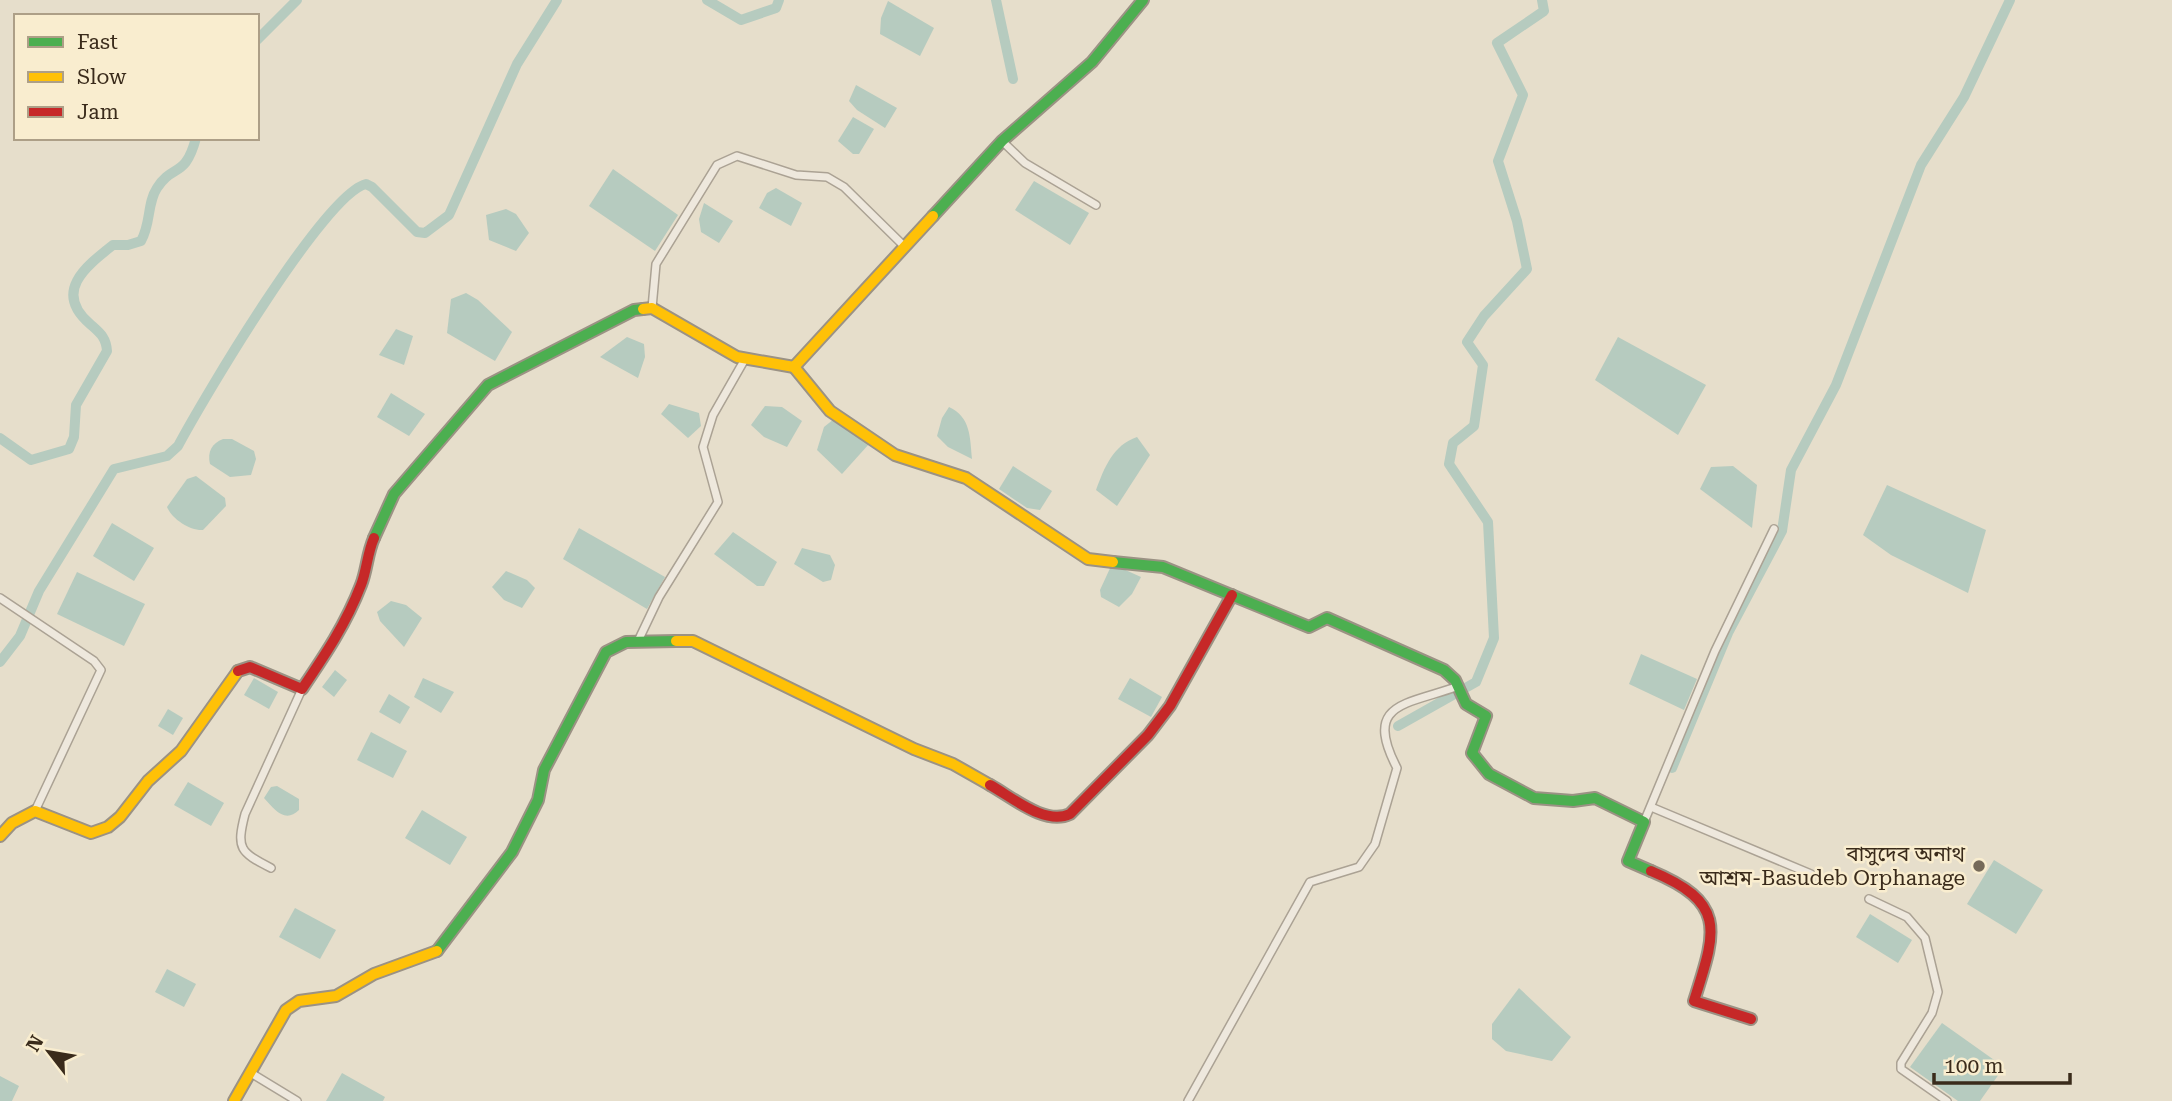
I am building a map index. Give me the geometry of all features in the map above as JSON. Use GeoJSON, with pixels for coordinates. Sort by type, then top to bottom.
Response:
{"type":"FeatureCollection","features":[{"type":"Feature","properties":{"kind":"street"},"geometry":{"type":"LineString","coordinates":[[794,367],[1002,141],[1091,62],[1143,0]]}},
{"type":"Feature","properties":{"kind":"street"},"geometry":{"type":"LineString","coordinates":[[1002,141],[1025,163],[1096,205]]}},
{"type":"Feature","properties":{"kind":"street"},"geometry":{"type":"LineString","coordinates":[[652,308],[656,264],[717,165],[737,156],[796,175],[827,177],[844,187],[905,247]]}},
{"type":"Feature","properties":{"kind":"street"},"geometry":{"type":"LineString","coordinates":[[271,868],[247,855],[241,848],[240,836],[245,814],[302,690],[345,625],[363,581],[368,551],[394,494],[488,385],[634,310],[652,308],[737,358],[794,367],[830,411],[895,454],[966,478],[1088,559],[1163,567],[1309,627],[1327,618],[1444,670],[1455,680],[1466,704],[1486,716],[1472,753],[1489,774],[1534,798],[1573,801],[1595,798],[1644,822]]}},
{"type":"Feature","properties":{"kind":"street"},"geometry":{"type":"LineString","coordinates":[[639,639],[659,597],[718,502],[703,447],[713,415],[744,359]]}},
{"type":"Feature","properties":{"kind":"street"},"geometry":{"type":"LineString","coordinates":[[1751,1019],[1694,1001],[1711,938],[1709,912],[1695,893],[1628,861],[1715,651],[1774,529]]}},
{"type":"Feature","properties":{"kind":"street"},"geometry":{"type":"LineString","coordinates":[[234,1101],[286,1010],[293,1003],[304,998],[325,999],[336,996],[379,972],[431,955],[441,948],[512,852],[538,800],[544,770],[606,652],[639,639],[693,641],[914,749],[953,764],[1047,817],[1060,819],[1070,814],[1148,735],[1170,706],[1232,595]]}},
{"type":"Feature","properties":{"kind":"street"},"geometry":{"type":"LineString","coordinates":[[0,598],[94,661],[101,670],[34,811],[12,823],[0,836]]}},
{"type":"Feature","properties":{"kind":"street"},"geometry":{"type":"LineString","coordinates":[[34,811],[91,833],[108,827],[120,817],[148,781],[181,751],[239,670],[250,667],[302,690]]}},
{"type":"Feature","properties":{"kind":"street"},"geometry":{"type":"LineString","coordinates":[[1188,1101],[1310,882],[1359,867],[1375,844],[1397,768],[1385,744],[1382,728],[1385,720],[1392,711],[1456,687]]}},
{"type":"Feature","properties":{"kind":"street"},"geometry":{"type":"LineString","coordinates":[[1651,807],[1811,874]]}},
{"type":"Feature","properties":{"kind":"street"},"geometry":{"type":"LineString","coordinates":[[1869,899],[1908,917],[1925,938],[1938,992],[1932,1013],[1901,1063],[1901,1069],[1947,1101]]}},
{"type":"Feature","properties":{"kind":"street"},"geometry":{"type":"LineString","coordinates":[[251,1073],[297,1101]]}},
{"type":"Feature","properties":{"kind":"shaded area"},"geometry":{"type":"Polygon","coordinates":[[[888,1],[934,28],[920,56],[880,34],[881,18],[888,1]]]}},
{"type":"Feature","properties":{"kind":"shaded area"},"geometry":{"type":"Polygon","coordinates":[[[856,85],[897,108],[885,128],[857,110],[849,101],[856,85]]]}},
{"type":"Feature","properties":{"kind":"shaded area"},"geometry":{"type":"Polygon","coordinates":[[[853,117],[874,129],[859,154],[853,154],[838,141],[853,117]]]}},
{"type":"Feature","properties":{"kind":"shaded area"},"geometry":{"type":"Polygon","coordinates":[[[613,169],[678,215],[655,251],[589,206],[613,169]]]}},
{"type":"Feature","properties":{"kind":"shaded area"},"geometry":{"type":"Polygon","coordinates":[[[1034,181],[1089,213],[1070,245],[1015,210],[1034,181]]]}},
{"type":"Feature","properties":{"kind":"shaded area"},"geometry":{"type":"Polygon","coordinates":[[[776,188],[802,203],[791,226],[759,208],[767,193],[776,188]]]}},
{"type":"Feature","properties":{"kind":"shaded area"},"geometry":{"type":"Polygon","coordinates":[[[704,203],[733,221],[719,243],[701,232],[699,219],[704,203]]]}},
{"type":"Feature","properties":{"kind":"shaded area"},"geometry":{"type":"Polygon","coordinates":[[[506,209],[516,214],[529,233],[516,251],[489,240],[486,215],[506,209]]]}},
{"type":"Feature","properties":{"kind":"shaded area"},"geometry":{"type":"Polygon","coordinates":[[[466,293],[478,300],[512,332],[495,361],[447,333],[451,299],[466,293]]]}},
{"type":"Feature","properties":{"kind":"shaded area"},"geometry":{"type":"Polygon","coordinates":[[[396,329],[413,336],[404,365],[379,355],[396,329]]]}},
{"type":"Feature","properties":{"kind":"shaded area"},"geometry":{"type":"Polygon","coordinates":[[[627,337],[644,344],[645,357],[638,378],[600,357],[627,337]]]}},
{"type":"Feature","properties":{"kind":"shaded area"},"geometry":{"type":"Polygon","coordinates":[[[1618,337],[1706,385],[1678,435],[1595,380],[1618,337]]]}},
{"type":"Feature","properties":{"kind":"shaded area"},"geometry":{"type":"Polygon","coordinates":[[[391,393],[425,414],[409,436],[377,417],[391,393]]]}},
{"type":"Feature","properties":{"kind":"shaded area"},"geometry":{"type":"Polygon","coordinates":[[[669,404],[699,413],[701,426],[688,438],[661,414],[669,404]]]}},
{"type":"Feature","properties":{"kind":"shaded area"},"geometry":{"type":"Polygon","coordinates":[[[765,406],[782,407],[802,421],[787,447],[764,437],[751,425],[765,406]]]}},
{"type":"Feature","properties":{"kind":"shaded area"},"geometry":{"type":"Polygon","coordinates":[[[949,407],[962,416],[965,422],[970,436],[972,459],[948,447],[937,436],[942,418],[949,407]]]}},
{"type":"Feature","properties":{"kind":"shaded area"},"geometry":{"type":"Polygon","coordinates":[[[834,419],[869,444],[842,474],[817,450],[824,427],[834,419]]]}},
{"type":"Feature","properties":{"kind":"shaded area"},"geometry":{"type":"Polygon","coordinates":[[[1137,437],[1150,455],[1117,506],[1096,490],[1116,451],[1137,437]]]}},
{"type":"Feature","properties":{"kind":"shaded area"},"geometry":{"type":"Polygon","coordinates":[[[223,439],[232,439],[254,451],[256,459],[251,475],[230,477],[210,464],[211,448],[223,439]]]}},
{"type":"Feature","properties":{"kind":"shaded area"},"geometry":{"type":"Polygon","coordinates":[[[1013,466],[1052,491],[1040,510],[1027,508],[999,489],[1013,466]]]}},
{"type":"Feature","properties":{"kind":"shaded area"},"geometry":{"type":"Polygon","coordinates":[[[1733,466],[1757,485],[1752,528],[1700,489],[1711,467],[1733,466]]]}},
{"type":"Feature","properties":{"kind":"shaded area"},"geometry":{"type":"Polygon","coordinates":[[[196,476],[225,498],[226,506],[203,530],[193,529],[182,523],[167,507],[187,479],[196,476]]]}},
{"type":"Feature","properties":{"kind":"shaded area"},"geometry":{"type":"Polygon","coordinates":[[[1887,485],[1986,530],[1968,593],[1891,555],[1863,535],[1887,485]]]}},
{"type":"Feature","properties":{"kind":"shaded area"},"geometry":{"type":"Polygon","coordinates":[[[112,523],[154,548],[134,581],[93,556],[112,523]]]}},
{"type":"Feature","properties":{"kind":"shaded area"},"geometry":{"type":"Polygon","coordinates":[[[579,528],[665,577],[647,609],[563,559],[579,528]]]}},
{"type":"Feature","properties":{"kind":"shaded area"},"geometry":{"type":"Polygon","coordinates":[[[733,532],[777,562],[764,586],[757,586],[714,554],[733,532]]]}},
{"type":"Feature","properties":{"kind":"shaded area"},"geometry":{"type":"Polygon","coordinates":[[[802,548],[830,555],[835,565],[831,580],[823,582],[794,564],[802,548]]]}},
{"type":"Feature","properties":{"kind":"shaded area"},"geometry":{"type":"Polygon","coordinates":[[[1112,564],[1141,577],[1132,594],[1119,607],[1101,597],[1100,590],[1112,564]]]}},
{"type":"Feature","properties":{"kind":"shaded area"},"geometry":{"type":"Polygon","coordinates":[[[506,571],[527,580],[535,588],[522,608],[504,600],[492,587],[506,571]]]}},
{"type":"Feature","properties":{"kind":"shaded area"},"geometry":{"type":"Polygon","coordinates":[[[77,572],[145,604],[124,646],[57,614],[77,572]]]}},
{"type":"Feature","properties":{"kind":"shaded area"},"geometry":{"type":"Polygon","coordinates":[[[391,601],[406,605],[422,618],[404,647],[380,621],[377,612],[391,601]]]}},
{"type":"Feature","properties":{"kind":"shaded area"},"geometry":{"type":"Polygon","coordinates":[[[1641,654],[1697,679],[1684,710],[1629,684],[1641,654]]]}},
{"type":"Feature","properties":{"kind":"shaded area"},"geometry":{"type":"Polygon","coordinates":[[[335,670],[347,680],[334,697],[322,687],[335,670]]]}},
{"type":"Feature","properties":{"kind":"shaded area"},"geometry":{"type":"Polygon","coordinates":[[[254,678],[278,692],[269,709],[244,695],[254,678]]]}},
{"type":"Feature","properties":{"kind":"shaded area"},"geometry":{"type":"Polygon","coordinates":[[[423,678],[454,692],[441,713],[414,697],[423,678]]]}},
{"type":"Feature","properties":{"kind":"shaded area"},"geometry":{"type":"Polygon","coordinates":[[[1130,678],[1162,697],[1151,717],[1118,699],[1130,678]]]}},
{"type":"Feature","properties":{"kind":"shaded area"},"geometry":{"type":"Polygon","coordinates":[[[389,694],[410,707],[400,724],[379,712],[389,694]]]}},
{"type":"Feature","properties":{"kind":"shaded area"},"geometry":{"type":"Polygon","coordinates":[[[168,709],[183,718],[173,735],[158,726],[168,709]]]}},
{"type":"Feature","properties":{"kind":"shaded area"},"geometry":{"type":"Polygon","coordinates":[[[371,732],[407,751],[393,778],[357,760],[371,732]]]}},
{"type":"Feature","properties":{"kind":"shaded area"},"geometry":{"type":"Polygon","coordinates":[[[188,782],[224,803],[211,826],[174,805],[188,782]]]}},
{"type":"Feature","properties":{"kind":"shaded area"},"geometry":{"type":"Polygon","coordinates":[[[277,786],[299,799],[299,810],[294,814],[289,816],[280,813],[264,798],[271,787],[277,786]]]}},
{"type":"Feature","properties":{"kind":"shaded area"},"geometry":{"type":"Polygon","coordinates":[[[422,810],[467,837],[450,865],[405,838],[422,810]]]}},
{"type":"Feature","properties":{"kind":"shaded area"},"geometry":{"type":"Polygon","coordinates":[[[1994,860],[2043,890],[2016,934],[1967,904],[1994,860]]]}},
{"type":"Feature","properties":{"kind":"shaded area"},"geometry":{"type":"Polygon","coordinates":[[[295,908],[336,930],[320,959],[279,937],[295,908]]]}},
{"type":"Feature","properties":{"kind":"shaded area"},"geometry":{"type":"Polygon","coordinates":[[[1870,914],[1912,940],[1898,963],[1856,937],[1870,914]]]}},
{"type":"Feature","properties":{"kind":"shaded area"},"geometry":{"type":"Polygon","coordinates":[[[167,969],[196,984],[184,1007],[155,992],[167,969]]]}},
{"type":"Feature","properties":{"kind":"shaded area"},"geometry":{"type":"Polygon","coordinates":[[[1519,988],[1571,1037],[1552,1061],[1506,1051],[1492,1039],[1492,1024],[1519,988]]]}},
{"type":"Feature","properties":{"kind":"shaded area"},"geometry":{"type":"Polygon","coordinates":[[[1942,1023],[2004,1067],[1980,1101],[1958,1101],[1910,1067],[1942,1023]]]}},
{"type":"Feature","properties":{"kind":"shaded area"},"geometry":{"type":"Polygon","coordinates":[[[342,1073],[385,1097],[383,1101],[326,1101],[342,1073]]]}},
{"type":"Feature","properties":{"kind":"shaded area"},"geometry":{"type":"Polygon","coordinates":[[[0,1076],[19,1086],[12,1101],[0,1101],[0,1076]]]}},
{"type":"Feature","properties":{"kind":"waterway"},"geometry":{"type":"LineString","coordinates":[[259,38],[297,0]]}},
{"type":"Feature","properties":{"kind":"waterway"},"geometry":{"type":"LineString","coordinates":[[0,662],[20,636],[39,591],[114,469],[167,456],[178,446],[237,346],[294,259],[347,196],[366,184],[372,187],[417,232],[425,233],[449,215],[517,64],[557,0]]}},
{"type":"Feature","properties":{"kind":"waterway"},"geometry":{"type":"LineString","coordinates":[[707,0],[741,20],[776,8],[779,0]]}},
{"type":"Feature","properties":{"kind":"waterway"},"geometry":{"type":"LineString","coordinates":[[996,0],[1013,79]]}},
{"type":"Feature","properties":{"kind":"waterway"},"geometry":{"type":"LineString","coordinates":[[1398,726],[1476,682],[1494,638],[1488,522],[1449,464],[1453,443],[1474,426],[1483,365],[1467,342],[1484,316],[1527,269],[1517,221],[1498,161],[1523,95],[1497,43],[1544,11],[1542,0]]}},
{"type":"Feature","properties":{"kind":"waterway"},"geometry":{"type":"LineString","coordinates":[[1672,768],[1728,633],[1782,531],[1791,470],[1836,385],[1921,165],[1964,97],[2010,0]]}},
{"type":"Feature","properties":{"kind":"waterway"},"geometry":{"type":"LineString","coordinates":[[0,438],[31,460],[69,449],[74,437],[76,405],[107,351],[102,336],[79,312],[74,301],[77,281],[92,262],[113,245],[128,245],[141,241],[157,188],[168,175],[188,160],[195,140]]}},
{"type":"Feature","properties":{"kind":"traffic: fast"},"geometry":{"type":"LineString","coordinates":[[933,216],[1002,141],[1092,62],[1143,0]]}},
{"type":"Feature","properties":{"kind":"traffic: fast"},"geometry":{"type":"LineString","coordinates":[[374,538],[394,494],[488,385],[634,310],[643,309]]}},
{"type":"Feature","properties":{"kind":"traffic: fast"},"geometry":{"type":"LineString","coordinates":[[1113,562],[1163,567],[1309,627],[1327,618],[1444,670],[1455,680],[1466,704],[1486,716],[1472,753],[1489,774],[1534,798],[1573,801],[1595,798],[1644,822],[1628,861],[1651,871]]}},
{"type":"Feature","properties":{"kind":"traffic: fast"},"geometry":{"type":"LineString","coordinates":[[437,951],[512,852],[538,800],[544,770],[606,652],[626,642],[676,641]]}},
{"type":"Feature","properties":{"kind":"traffic: slow"},"geometry":{"type":"LineString","coordinates":[[643,309],[652,308],[737,357],[794,367],[933,216]]}},
{"type":"Feature","properties":{"kind":"traffic: slow"},"geometry":{"type":"LineString","coordinates":[[794,367],[830,411],[895,455],[966,478],[1088,559],[1113,562]]}},
{"type":"Feature","properties":{"kind":"traffic: slow"},"geometry":{"type":"LineString","coordinates":[[676,641],[693,641],[914,749],[953,764],[990,785]]}},
{"type":"Feature","properties":{"kind":"traffic: slow"},"geometry":{"type":"LineString","coordinates":[[0,836],[12,823],[35,811],[91,833],[108,827],[120,817],[148,781],[181,751],[238,671]]}},
{"type":"Feature","properties":{"kind":"traffic: slow"},"geometry":{"type":"LineString","coordinates":[[234,1101],[286,1010],[299,1001],[336,996],[374,974],[437,951]]}},
{"type":"Feature","properties":{"kind":"traffic: jam"},"geometry":{"type":"LineString","coordinates":[[238,671],[250,667],[302,689],[349,613],[363,579],[374,538]]}},
{"type":"Feature","properties":{"kind":"traffic: jam"},"geometry":{"type":"LineString","coordinates":[[990,785],[1040,813],[1060,817],[1070,814],[1148,735],[1170,706],[1232,595]]}},
{"type":"Feature","properties":{"kind":"traffic: jam"},"geometry":{"type":"LineString","coordinates":[[1651,871],[1693,895],[1704,908],[1710,922],[1707,956],[1694,1001],[1751,1019]]}},
{"type":"Feature","properties":{"kind":"place","name":"বাসুদেব অনাথ আশ্রম-Basudeb Orphanage"},"geometry":{"type":"Point","coordinates":[1979,866]}}]}
